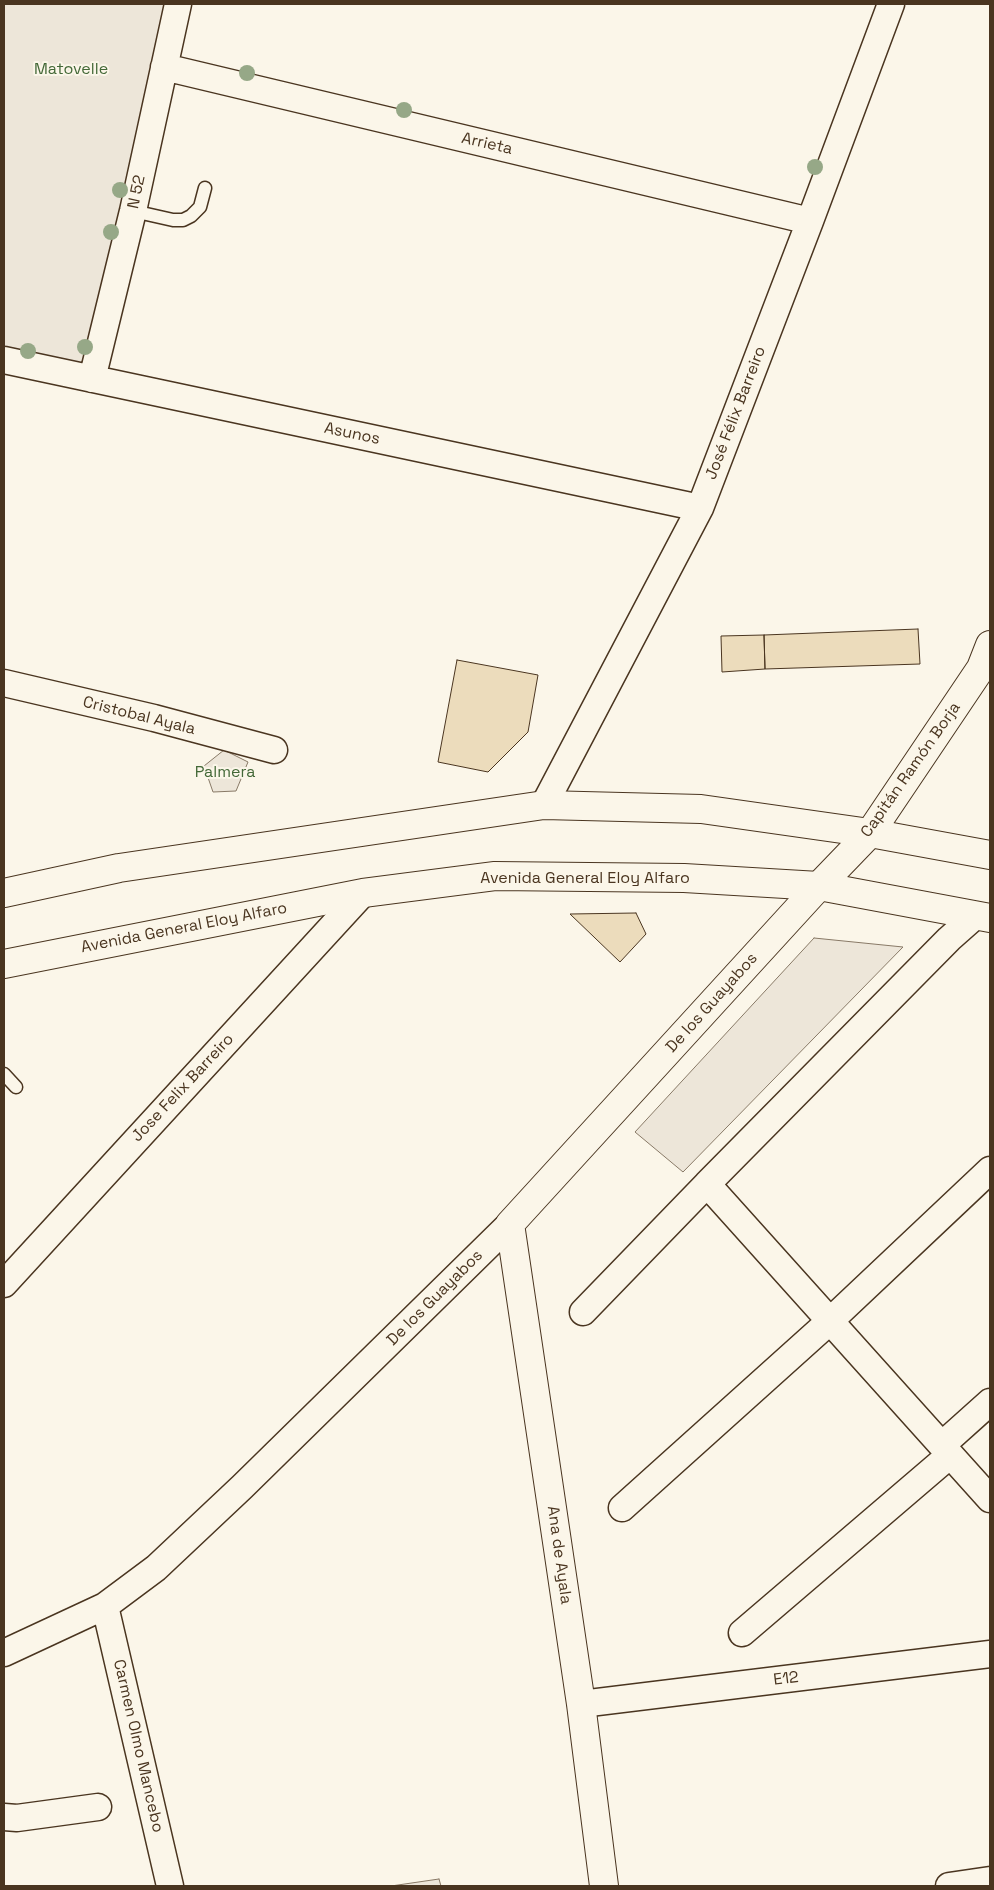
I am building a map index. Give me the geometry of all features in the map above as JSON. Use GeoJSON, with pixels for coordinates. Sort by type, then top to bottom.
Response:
{"type":"FeatureCollection","features":[{"type":"Feature","properties":{"kind":"main road","name":"Capitán Ramón Borja"},"geometry":{"type":"LineString","coordinates":[[820,886],[870,833],[981,668],[990,645]]}},
{"type":"Feature","properties":{"kind":"main road"},"geometry":{"type":"LineString","coordinates":[[4,893],[119,868],[544,805],[701,809],[870,833],[990,855]]}},
{"type":"Feature","properties":{"kind":"main road","name":"Avenida General Eloy Alfaro"},"geometry":{"type":"LineString","coordinates":[[4,964],[362,893],[495,876],[684,878],[820,886],[983,917]]}},
{"type":"Feature","properties":{"kind":"main road","name":"De los Guayabos"},"geometry":{"type":"LineString","coordinates":[[510,1224],[820,886]]}},
{"type":"Feature","properties":{"kind":"main road","name":"Ana de Ayala"},"geometry":{"type":"LineString","coordinates":[[510,1224],[581,1704],[604,1886]]}},
{"type":"Feature","properties":{"kind":"street","name":"N 52"},"geometry":{"type":"LineString","coordinates":[[92,379],[133,211],[178,4]]}},
{"type":"Feature","properties":{"kind":"street","name":"José Félix Barreiro"},"geometry":{"type":"LineString","coordinates":[[544,805],[700,508],[891,4]]}},
{"type":"Feature","properties":{"kind":"street","name":"Arrieta"},"geometry":{"type":"LineString","coordinates":[[164,67],[810,221]]}},
{"type":"Feature","properties":{"kind":"street","name":"Asunos"},"geometry":{"type":"LineString","coordinates":[[4,360],[700,508]]}},
{"type":"Feature","properties":{"kind":"street","name":"Cristobal Ayala"},"geometry":{"type":"LineString","coordinates":[[4,683],[154,718],[274,750]]}},
{"type":"Feature","properties":{"kind":"street","name":"Jose Felix Barreiro"},"geometry":{"type":"LineString","coordinates":[[4,1284],[362,893]]}},
{"type":"Feature","properties":{"kind":"street"},"geometry":{"type":"LineString","coordinates":[[583,1312],[949,939],[983,917]]}},
{"type":"Feature","properties":{"kind":"street"},"geometry":{"type":"LineString","coordinates":[[622,1508],[830,1321],[990,1170]]}},
{"type":"Feature","properties":{"kind":"street"},"geometry":{"type":"LineString","coordinates":[[707,1184],[990,1499]]}},
{"type":"Feature","properties":{"kind":"street","name":"De los Guayabos"},"geometry":{"type":"LineString","coordinates":[[4,1653],[105,1606],[156,1568],[242,1487],[510,1224]]}},
{"type":"Feature","properties":{"kind":"street"},"geometry":{"type":"LineString","coordinates":[[742,1633],[946,1450],[990,1402]]}},
{"type":"Feature","properties":{"kind":"street","name":"Carmen Olmo Mancebo"},"geometry":{"type":"LineString","coordinates":[[105,1606],[170,1886]]}},
{"type":"Feature","properties":{"kind":"street","name":"E12"},"geometry":{"type":"LineString","coordinates":[[581,1704],[990,1654]]}},
{"type":"Feature","properties":{"kind":"street"},"geometry":{"type":"LineString","coordinates":[[4,1817],[17,1818],[98,1807]]}},
{"type":"Feature","properties":{"kind":"street"},"geometry":{"type":"LineString","coordinates":[[949,1886],[990,1880]]}},
{"type":"Feature","properties":{"kind":"lane"},"geometry":{"type":"LineString","coordinates":[[133,211],[173,220],[184,220],[200,207],[204,188]]}},
{"type":"Feature","properties":{"kind":"lane"},"geometry":{"type":"LineString","coordinates":[[4,1074],[16,1087]]}},
{"type":"Feature","properties":{"kind":"green space","name":"Matovelle"},"geometry":{"type":"Polygon","coordinates":[[[4,4],[175,4],[87,374],[4,355],[4,4]]]}},
{"type":"Feature","properties":{"kind":"green space","name":"Palmera"},"geometry":{"type":"Polygon","coordinates":[[[224,750],[248,762],[236,791],[213,792],[204,766],[224,750]]]}},
{"type":"Feature","properties":{"kind":"green space"},"geometry":{"type":"Polygon","coordinates":[[[814,938],[903,947],[683,1172],[635,1132],[814,938]]]}},
{"type":"Feature","properties":{"kind":"green space"},"geometry":{"type":"Polygon","coordinates":[[[439,1879],[441,1886],[391,1886],[439,1879]]]}},
{"type":"Feature","properties":{"kind":"building"},"geometry":{"type":"Polygon","coordinates":[[[918,629],[920,664],[765,669],[764,635],[918,629]]]}},
{"type":"Feature","properties":{"kind":"building"},"geometry":{"type":"Polygon","coordinates":[[[764,635],[765,669],[722,672],[721,636],[764,635]]]}},
{"type":"Feature","properties":{"kind":"building"},"geometry":{"type":"Polygon","coordinates":[[[457,660],[538,675],[528,732],[488,772],[438,762],[457,660]]]}},
{"type":"Feature","properties":{"kind":"building"},"geometry":{"type":"Polygon","coordinates":[[[636,913],[646,934],[620,962],[570,914],[636,913]]]}}]}
